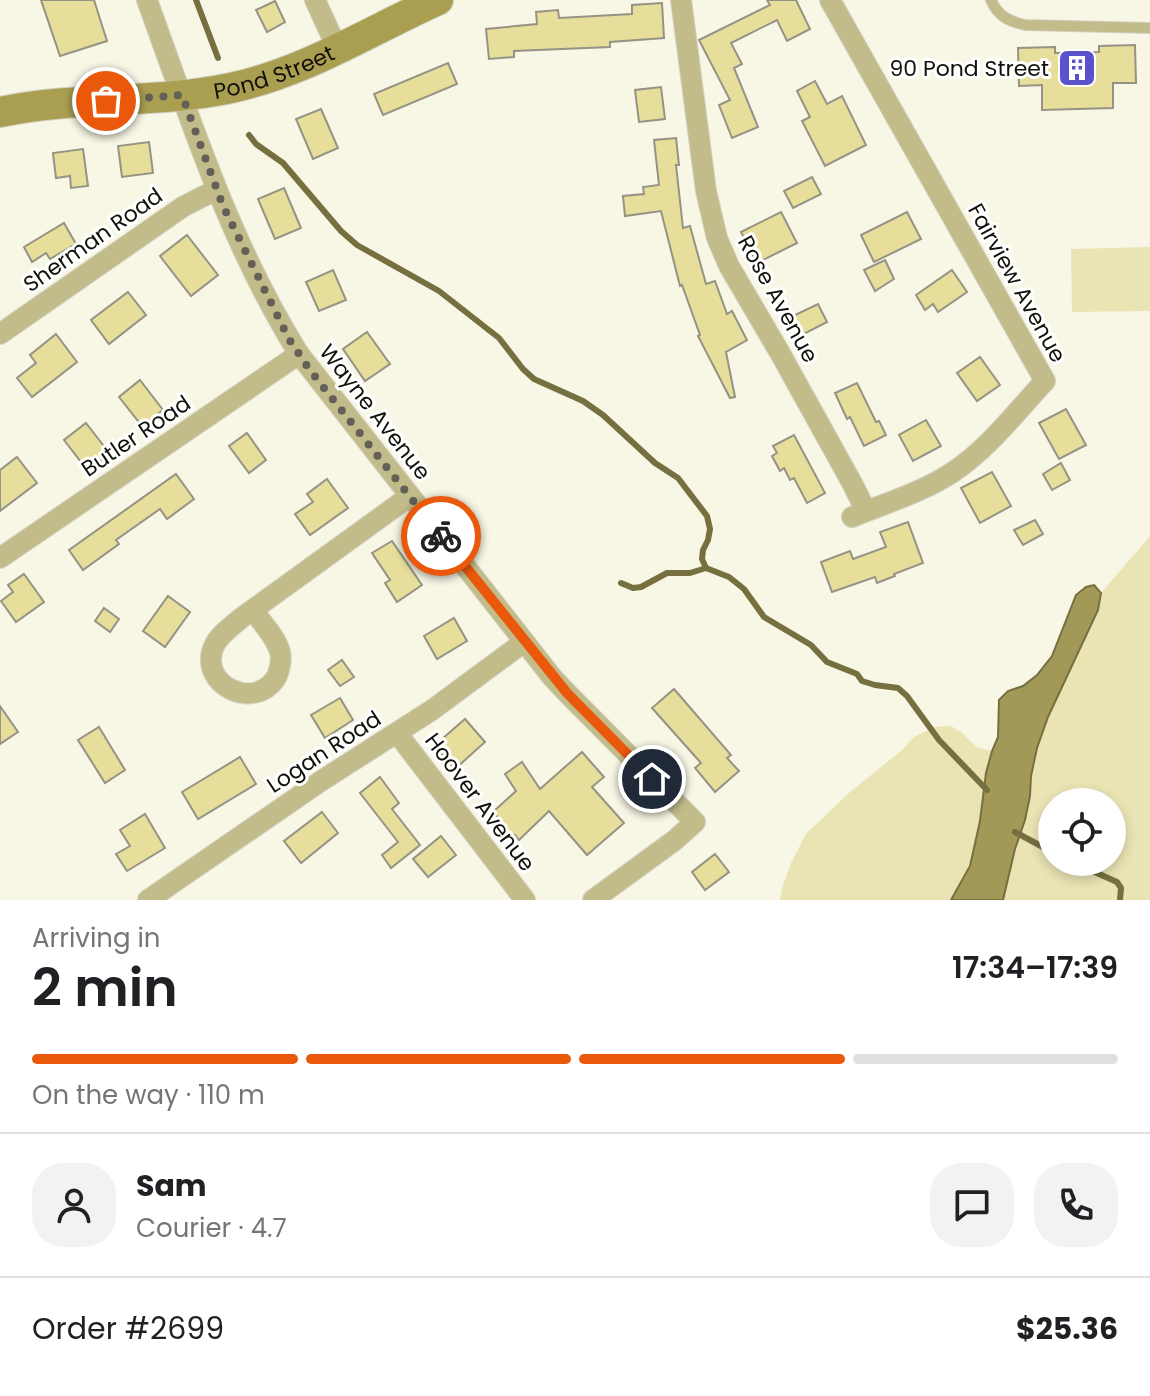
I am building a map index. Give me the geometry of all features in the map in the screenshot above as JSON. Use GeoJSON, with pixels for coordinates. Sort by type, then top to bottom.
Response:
{"type":"FeatureCollection","features":[{"type":"Feature","properties":{"kind":"main road","name":"Pond Street"},"geometry":{"type":"LineString","coordinates":[[0,112],[232,88],[299,67],[438,0]]}},
{"type":"Feature","properties":{"kind":"street","name":"Wayne Avenue"},"geometry":{"type":"LineString","coordinates":[[147,0],[216,190],[281,324],[299,354],[567,693],[695,822],[593,900]]}},
{"type":"Feature","properties":{"kind":"street"},"geometry":{"type":"LineString","coordinates":[[315,0],[338,50]]}},
{"type":"Feature","properties":{"kind":"street","name":"Rose Avenue"},"geometry":{"type":"LineString","coordinates":[[681,0],[706,191],[717,238],[729,266],[852,483],[859,514]]}},
{"type":"Feature","properties":{"kind":"street","name":"Fairview Avenue"},"geometry":{"type":"LineString","coordinates":[[830,0],[1045,381],[979,452],[954,471],[932,484],[859,514]]}},
{"type":"Feature","properties":{"kind":"street","name":"Sherman Road"},"geometry":{"type":"LineString","coordinates":[[0,334],[184,206],[216,190]]}},
{"type":"Feature","properties":{"kind":"street","name":"Butler Road"},"geometry":{"type":"LineString","coordinates":[[0,558],[299,354]]}},
{"type":"Feature","properties":{"kind":"street"},"geometry":{"type":"LineString","coordinates":[[253,610],[410,496]]}},
{"type":"Feature","properties":{"kind":"street","name":"Logan Road"},"geometry":{"type":"LineString","coordinates":[[148,900],[321,781],[397,733],[524,642]]}},
{"type":"Feature","properties":{"kind":"street","name":"Hoover Avenue"},"geometry":{"type":"LineString","coordinates":[[397,733],[525,900]]}},
{"type":"Feature","properties":{"kind":"lane"},"geometry":{"type":"LineString","coordinates":[[991,0],[1007,20],[1025,25],[1150,28]]}},
{"type":"Feature","properties":{"kind":"shaded area"},"geometry":{"type":"Polygon","coordinates":[[[1150,247],[1150,311],[1072,312],[1071,249],[1150,247]]]}},
{"type":"Feature","properties":{"kind":"shaded area"},"geometry":{"type":"Polygon","coordinates":[[[1150,536],[1150,900],[1003,900],[1025,820],[1037,748],[1048,717],[1098,610],[1101,593],[1150,536]]]}},
{"type":"Feature","properties":{"kind":"shaded area"},"geometry":{"type":"Polygon","coordinates":[[[1094,585],[1101,593],[1098,610],[1048,717],[1037,748],[1025,820],[1003,900],[951,900],[970,866],[986,773],[998,737],[999,700],[1008,691],[1023,686],[1037,675],[1052,656],[1076,595],[1094,585]]]}},
{"type":"Feature","properties":{"kind":"shaded area"},"geometry":{"type":"Polygon","coordinates":[[[951,726],[978,748],[992,751],[970,866],[951,900],[780,900],[791,863],[806,834],[914,737],[934,727],[951,726]]]}},
{"type":"Feature","properties":{"kind":"building"},"geometry":{"type":"Polygon","coordinates":[[[41,0],[94,0],[107,41],[60,56],[41,0]]]}},
{"type":"Feature","properties":{"kind":"building"},"geometry":{"type":"Polygon","coordinates":[[[767,0],[796,0],[810,29],[787,41],[777,20],[731,43],[742,64],[734,68],[758,127],[732,138],[719,105],[730,100],[699,40],[770,5],[767,0]]]}},
{"type":"Feature","properties":{"kind":"building"},"geometry":{"type":"Polygon","coordinates":[[[275,1],[285,22],[267,32],[256,10],[275,1]]]}},
{"type":"Feature","properties":{"kind":"building"},"geometry":{"type":"Polygon","coordinates":[[[662,3],[664,38],[610,42],[610,47],[514,51],[514,57],[489,59],[486,29],[537,24],[536,12],[558,10],[559,18],[632,14],[632,5],[662,3]]]}},
{"type":"Feature","properties":{"kind":"building","name":"90 Pond Street"},"geometry":{"type":"Polygon","coordinates":[[[1135,45],[1136,83],[1113,83],[1113,108],[1042,110],[1042,85],[1019,86],[1018,48],[1055,47],[1055,53],[1099,52],[1099,46],[1135,45]]]}},
{"type":"Feature","properties":{"kind":"building"},"geometry":{"type":"Polygon","coordinates":[[[448,63],[457,84],[383,115],[374,94],[448,63]]]}},
{"type":"Feature","properties":{"kind":"building"},"geometry":{"type":"Polygon","coordinates":[[[815,81],[827,104],[842,96],[866,145],[825,166],[802,121],[810,117],[797,91],[815,81]]]}},
{"type":"Feature","properties":{"kind":"building"},"geometry":{"type":"Polygon","coordinates":[[[661,87],[665,119],[639,122],[635,90],[661,87]]]}},
{"type":"Feature","properties":{"kind":"building"},"geometry":{"type":"Polygon","coordinates":[[[321,109],[338,148],[313,159],[296,119],[321,109]]]}},
{"type":"Feature","properties":{"kind":"building"},"geometry":{"type":"Polygon","coordinates":[[[676,138],[683,228],[690,226],[706,284],[715,281],[727,314],[732,311],[747,340],[726,352],[735,397],[730,398],[698,336],[680,286],[661,211],[625,216],[623,196],[644,194],[643,187],[659,185],[654,140],[676,138]]]}},
{"type":"Feature","properties":{"kind":"building"},"geometry":{"type":"Polygon","coordinates":[[[149,142],[153,173],[122,177],[118,146],[149,142]]]}},
{"type":"Feature","properties":{"kind":"building"},"geometry":{"type":"Polygon","coordinates":[[[83,149],[88,186],[71,188],[70,176],[56,178],[53,153],[83,149]]]}},
{"type":"Feature","properties":{"kind":"building"},"geometry":{"type":"Polygon","coordinates":[[[812,177],[821,194],[793,208],[784,191],[812,177]]]}},
{"type":"Feature","properties":{"kind":"building"},"geometry":{"type":"Polygon","coordinates":[[[284,188],[301,228],[275,239],[258,199],[284,188]]]}},
{"type":"Feature","properties":{"kind":"building"},"geometry":{"type":"Polygon","coordinates":[[[781,212],[797,243],[757,263],[741,232],[781,212]]]}},
{"type":"Feature","properties":{"kind":"building"},"geometry":{"type":"Polygon","coordinates":[[[907,212],[921,239],[874,262],[861,235],[907,212]]]}},
{"type":"Feature","properties":{"kind":"building"},"geometry":{"type":"Polygon","coordinates":[[[64,223],[76,244],[50,259],[46,253],[32,262],[24,247],[64,223]]]}},
{"type":"Feature","properties":{"kind":"building"},"geometry":{"type":"Polygon","coordinates":[[[187,235],[218,275],[191,296],[160,256],[187,235]]]}},
{"type":"Feature","properties":{"kind":"building"},"geometry":{"type":"Polygon","coordinates":[[[885,260],[894,279],[875,291],[864,270],[885,260]]]}},
{"type":"Feature","properties":{"kind":"building"},"geometry":{"type":"Polygon","coordinates":[[[333,270],[346,300],[319,311],[306,282],[333,270]]]}},
{"type":"Feature","properties":{"kind":"building"},"geometry":{"type":"Polygon","coordinates":[[[952,270],[967,292],[938,312],[933,304],[925,310],[916,295],[952,270]]]}},
{"type":"Feature","properties":{"kind":"building"},"geometry":{"type":"Polygon","coordinates":[[[128,292],[146,315],[109,344],[91,320],[128,292]]]}},
{"type":"Feature","properties":{"kind":"building"},"geometry":{"type":"Polygon","coordinates":[[[818,304],[827,322],[802,335],[793,316],[818,304]]]}},
{"type":"Feature","properties":{"kind":"building"},"geometry":{"type":"Polygon","coordinates":[[[367,332],[390,364],[365,381],[343,349],[367,332]]]}},
{"type":"Feature","properties":{"kind":"building"},"geometry":{"type":"Polygon","coordinates":[[[56,334],[77,362],[32,397],[17,378],[36,363],[30,355],[56,334]]]}},
{"type":"Feature","properties":{"kind":"building"},"geometry":{"type":"Polygon","coordinates":[[[980,357],[1000,385],[977,401],[957,373],[980,357]]]}},
{"type":"Feature","properties":{"kind":"building"},"geometry":{"type":"Polygon","coordinates":[[[140,380],[163,410],[142,426],[119,397],[140,380]]]}},
{"type":"Feature","properties":{"kind":"building"},"geometry":{"type":"Polygon","coordinates":[[[857,383],[876,422],[879,421],[886,435],[864,446],[835,393],[857,383]]]}},
{"type":"Feature","properties":{"kind":"building"},"geometry":{"type":"Polygon","coordinates":[[[1066,409],[1086,445],[1059,459],[1039,423],[1066,409]]]}},
{"type":"Feature","properties":{"kind":"building"},"geometry":{"type":"Polygon","coordinates":[[[926,420],[941,446],[913,461],[899,435],[926,420]]]}},
{"type":"Feature","properties":{"kind":"building"},"geometry":{"type":"Polygon","coordinates":[[[86,423],[110,454],[88,471],[64,440],[86,423]]]}},
{"type":"Feature","properties":{"kind":"building"},"geometry":{"type":"Polygon","coordinates":[[[247,433],[266,460],[249,473],[229,446],[247,433]]]}},
{"type":"Feature","properties":{"kind":"building"},"geometry":{"type":"Polygon","coordinates":[[[794,435],[825,493],[807,503],[794,478],[790,480],[784,468],[780,471],[772,456],[777,453],[773,446],[794,435]]]}},
{"type":"Feature","properties":{"kind":"building"},"geometry":{"type":"Polygon","coordinates":[[[17,457],[37,483],[0,511],[0,470],[17,457]]]}},
{"type":"Feature","properties":{"kind":"building"},"geometry":{"type":"Polygon","coordinates":[[[1061,463],[1070,480],[1052,490],[1043,474],[1061,463]]]}},
{"type":"Feature","properties":{"kind":"building"},"geometry":{"type":"Polygon","coordinates":[[[992,472],[1011,506],[980,523],[961,488],[992,472]]]}},
{"type":"Feature","properties":{"kind":"building"},"geometry":{"type":"Polygon","coordinates":[[[176,474],[194,499],[167,519],[160,509],[116,540],[119,544],[83,570],[69,550],[176,474]]]}},
{"type":"Feature","properties":{"kind":"building"},"geometry":{"type":"Polygon","coordinates":[[[327,479],[348,508],[310,535],[295,514],[313,502],[307,494],[327,479]]]}},
{"type":"Feature","properties":{"kind":"building"},"geometry":{"type":"Polygon","coordinates":[[[1035,520],[1043,534],[1023,545],[1014,530],[1035,520]]]}},
{"type":"Feature","properties":{"kind":"building"},"geometry":{"type":"Polygon","coordinates":[[[908,522],[923,563],[877,583],[875,577],[832,592],[821,562],[850,551],[853,559],[886,547],[880,532],[908,522]]]}},
{"type":"Feature","properties":{"kind":"building"},"geometry":{"type":"Polygon","coordinates":[[[392,541],[422,585],[397,602],[385,583],[390,580],[372,553],[392,541]]]}},
{"type":"Feature","properties":{"kind":"building"},"geometry":{"type":"Polygon","coordinates":[[[24,574],[44,602],[16,622],[1,601],[13,592],[8,585],[24,574]]]}},
{"type":"Feature","properties":{"kind":"building"},"geometry":{"type":"Polygon","coordinates":[[[168,596],[190,612],[165,647],[143,631],[168,596]]]}},
{"type":"Feature","properties":{"kind":"building"},"geometry":{"type":"Polygon","coordinates":[[[104,608],[119,619],[110,632],[95,621],[104,608]]]}},
{"type":"Feature","properties":{"kind":"building"},"geometry":{"type":"Polygon","coordinates":[[[454,618],[467,641],[437,659],[424,636],[454,618]]]}},
{"type":"Feature","properties":{"kind":"building"},"geometry":{"type":"Polygon","coordinates":[[[342,660],[354,677],[340,686],[328,670],[342,660]]]}},
{"type":"Feature","properties":{"kind":"building"},"geometry":{"type":"Polygon","coordinates":[[[674,689],[731,755],[727,758],[739,771],[715,792],[695,768],[701,763],[652,708],[674,689]]]}},
{"type":"Feature","properties":{"kind":"building"},"geometry":{"type":"Polygon","coordinates":[[[340,698],[353,720],[325,738],[311,715],[340,698]]]}},
{"type":"Feature","properties":{"kind":"building"},"geometry":{"type":"Polygon","coordinates":[[[0,706],[18,732],[0,744],[0,706]]]}},
{"type":"Feature","properties":{"kind":"building"},"geometry":{"type":"Polygon","coordinates":[[[465,719],[485,742],[455,769],[434,746],[465,719]]]}},
{"type":"Feature","properties":{"kind":"building"},"geometry":{"type":"Polygon","coordinates":[[[99,727],[125,770],[105,783],[78,740],[99,727]]]}},
{"type":"Feature","properties":{"kind":"building"},"geometry":{"type":"Polygon","coordinates":[[[582,752],[604,777],[592,787],[624,823],[587,855],[549,811],[519,840],[515,835],[511,839],[499,826],[503,823],[493,812],[516,791],[505,774],[522,762],[540,789],[582,752]]]}},
{"type":"Feature","properties":{"kind":"building"},"geometry":{"type":"Polygon","coordinates":[[[240,757],[256,784],[198,819],[182,792],[240,757]]]}},
{"type":"Feature","properties":{"kind":"building"},"geometry":{"type":"Polygon","coordinates":[[[380,777],[399,803],[392,809],[420,845],[391,868],[382,855],[398,842],[360,793],[380,777]]]}},
{"type":"Feature","properties":{"kind":"building"},"geometry":{"type":"Polygon","coordinates":[[[322,812],[338,833],[301,863],[284,841],[322,812]]]}},
{"type":"Feature","properties":{"kind":"building"},"geometry":{"type":"Polygon","coordinates":[[[145,814],[165,848],[127,871],[116,854],[130,846],[120,830],[145,814]]]}},
{"type":"Feature","properties":{"kind":"building"},"geometry":{"type":"Polygon","coordinates":[[[441,836],[456,855],[428,877],[413,859],[441,836]]]}},
{"type":"Feature","properties":{"kind":"building"},"geometry":{"type":"Polygon","coordinates":[[[715,854],[729,872],[705,890],[692,872],[715,854]]]}},
{"type":"Feature","properties":{"kind":"waterway"},"geometry":{"type":"LineString","coordinates":[[196,0],[218,58]]}},
{"type":"Feature","properties":{"kind":"waterway"},"geometry":{"type":"LineString","coordinates":[[249,135],[256,144],[283,163],[341,231],[357,245],[439,291],[499,338],[534,379],[583,401],[603,415],[655,463],[678,478],[707,516],[710,529],[702,559],[706,568],[729,577],[744,589],[764,617],[811,645],[827,662],[857,674],[862,681],[898,688],[939,740],[987,790]]}},
{"type":"Feature","properties":{"kind":"waterway"},"geometry":{"type":"LineString","coordinates":[[621,583],[633,588],[641,587],[667,573],[690,573],[706,568]]}},
{"type":"Feature","properties":{"kind":"waterway"},"geometry":{"type":"LineString","coordinates":[[1015,832],[1038,844]]}},
{"type":"Feature","properties":{"kind":"waterway"},"geometry":{"type":"LineString","coordinates":[[1104,876],[1117,882],[1121,888],[1120,900]]}},
{"type":"Feature","properties":{"kind":"way so far"},"geometry":{"type":"LineString","coordinates":[[106,101],[182,95],[223,206],[289,339],[309,369],[441,536]]}},
{"type":"Feature","properties":{"kind":"place","name":"90 Pond Street"},"geometry":{"type":"Point","coordinates":[1077,68]}},
{"type":"Feature","properties":{"kind":"route"},"geometry":{"type":"LineString","coordinates":[[441,536],[567,693],[652,779]]}}]}
